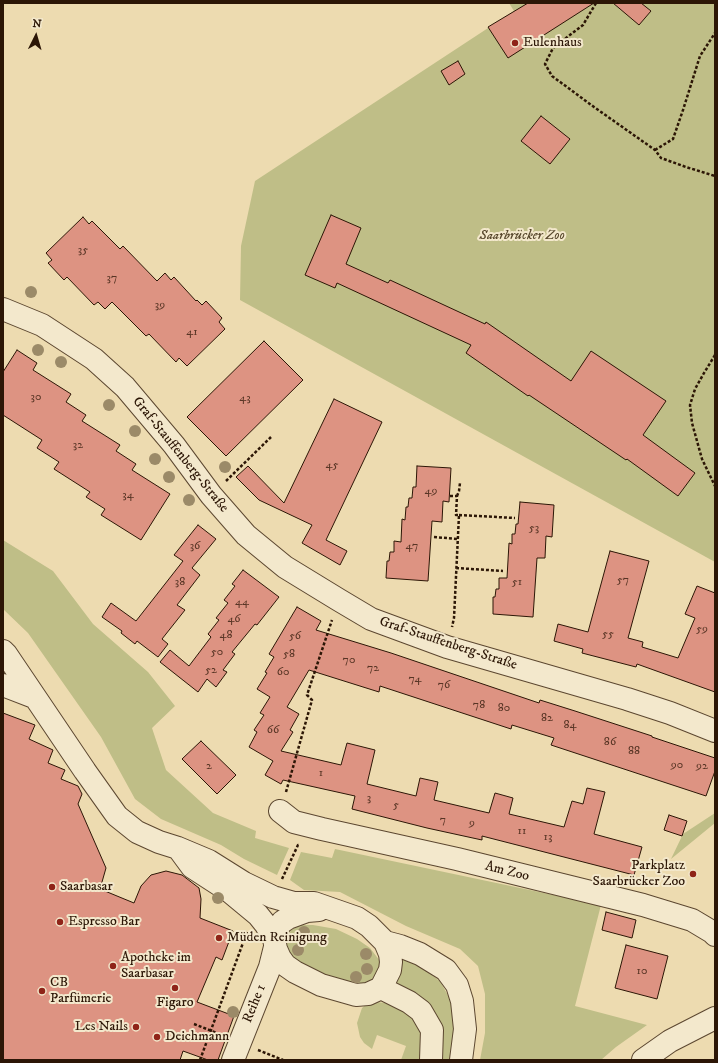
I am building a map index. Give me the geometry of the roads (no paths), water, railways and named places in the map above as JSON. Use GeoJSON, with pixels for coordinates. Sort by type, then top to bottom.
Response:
{"type":"FeatureCollection","features":[{"type":"Feature","properties":{"kind":"street","name":"Graf-Stauffenberg-Straße"},"geometry":{"type":"LineString","coordinates":[[3,308],[42,325],[94,359],[125,387],[174,445],[211,495],[246,534],[285,567],[338,600],[371,619],[447,647],[627,699],[670,713],[715,731]]}},
{"type":"Feature","properties":{"kind":"street"},"geometry":{"type":"LineString","coordinates":[[3,651],[117,816],[137,832],[209,861],[244,883],[273,898],[294,902],[314,903],[356,918],[369,926],[386,942],[420,954],[446,970],[456,985],[462,1001],[465,1029],[461,1060]]}},
{"type":"Feature","properties":{"kind":"street"},"geometry":{"type":"LineString","coordinates":[[3,685],[34,697]]}},
{"type":"Feature","properties":{"kind":"street","name":"Am Zoo"},"geometry":{"type":"LineString","coordinates":[[284,820],[457,859],[642,905],[692,920],[715,935]]}},
{"type":"Feature","properties":{"kind":"street"},"geometry":{"type":"LineString","coordinates":[[178,848],[192,867],[229,891],[258,915],[266,925],[275,943],[280,958],[285,965],[295,972],[321,985],[356,995],[368,994],[381,988],[390,970],[391,962],[386,942]]}},
{"type":"Feature","properties":{"kind":"street"},"geometry":{"type":"LineString","coordinates":[[275,943],[278,927],[288,918],[307,911],[330,909]]}},
{"type":"Feature","properties":{"kind":"street","name":"Reihe 1"},"geometry":{"type":"LineString","coordinates":[[233,1060],[270,967],[275,943]]}},
{"type":"Feature","properties":{"kind":"street"},"geometry":{"type":"LineString","coordinates":[[381,988],[409,1002],[421,1012],[432,1030],[431,1060]]}},
{"type":"Feature","properties":{"kind":"street"},"geometry":{"type":"LineString","coordinates":[[643,1060],[670,1041],[715,1018]]}},
{"type":"Feature","properties":{"kind":"place","name":"Eulenhaus"},"geometry":{"type":"Point","coordinates":[515,43]}},
{"type":"Feature","properties":{"kind":"place","name":"Parkplatz Saarbrücker Zoo"},"geometry":{"type":"Point","coordinates":[693,874]}},
{"type":"Feature","properties":{"kind":"place","name":"Saarbasar"},"geometry":{"type":"Point","coordinates":[52,887]}},
{"type":"Feature","properties":{"kind":"place","name":"Espresso Bar"},"geometry":{"type":"Point","coordinates":[60,922]}},
{"type":"Feature","properties":{"kind":"place","name":"Müden Reinigung"},"geometry":{"type":"Point","coordinates":[219,938]}},
{"type":"Feature","properties":{"kind":"place","name":"Apotheke im Saarbasar"},"geometry":{"type":"Point","coordinates":[113,966]}},
{"type":"Feature","properties":{"kind":"place","name":"Figaro"},"geometry":{"type":"Point","coordinates":[175,988]}},
{"type":"Feature","properties":{"kind":"place","name":"CB Parfümerie"},"geometry":{"type":"Point","coordinates":[42,991]}},
{"type":"Feature","properties":{"kind":"place","name":"Les Nails"},"geometry":{"type":"Point","coordinates":[136,1027]}},
{"type":"Feature","properties":{"kind":"place","name":"Deichmann"},"geometry":{"type":"Point","coordinates":[157,1037]}},
{"type":"Feature","properties":{"kind":"park label","name":"Saarbrücker Zoo"},"geometry":{"type":"Point","coordinates":[522,236]}}]}
